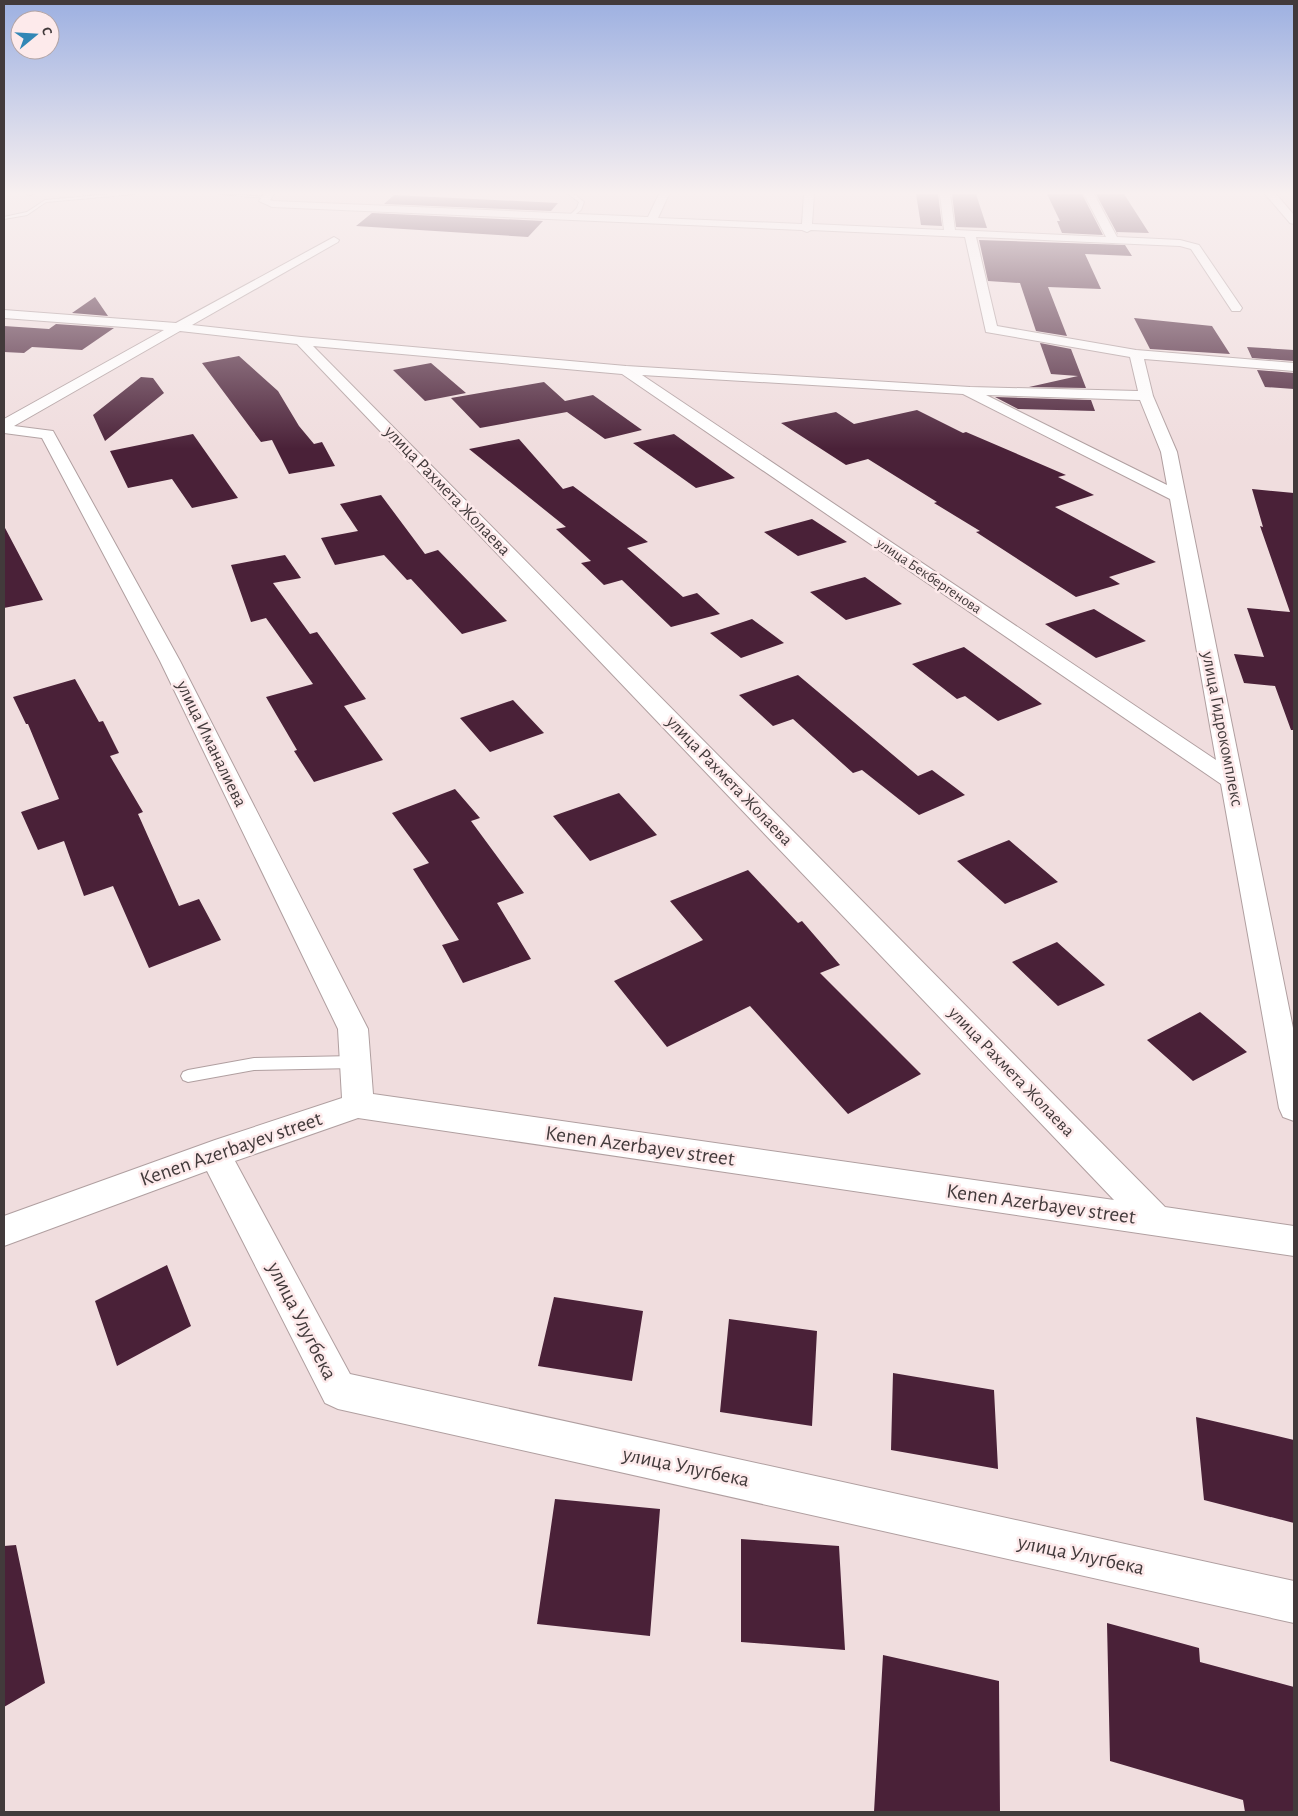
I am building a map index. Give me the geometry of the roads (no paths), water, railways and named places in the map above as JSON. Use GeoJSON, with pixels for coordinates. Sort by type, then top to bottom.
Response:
{"type":"FeatureCollection","features":[{"type":"Feature","properties":{"kind":"street"},"geometry":{"type":"LineString","coordinates":[[4,427],[176,327],[264,279]]}},
{"type":"Feature","properties":{"kind":"street"},"geometry":{"type":"LineString","coordinates":[[980,279],[992,329],[1136,354],[1294,367]]}},
{"type":"Feature","properties":{"kind":"street"},"geometry":{"type":"LineString","coordinates":[[1216,279],[1236,308]]}},
{"type":"Feature","properties":{"kind":"street"},"geometry":{"type":"LineString","coordinates":[[4,314],[176,327],[301,341],[626,370],[966,390],[1146,396]]}},
{"type":"Feature","properties":{"kind":"street","name":"улица Рахмета Жолаева"},"geometry":{"type":"LineString","coordinates":[[301,341],[1156,1221]]}},
{"type":"Feature","properties":{"kind":"street","name":"улица Гидрокомплекс"},"geometry":{"type":"LineString","coordinates":[[1136,354],[1146,396],[1169,452],[1294,1108]]}},
{"type":"Feature","properties":{"kind":"street","name":"улица Бекбергенова"},"geometry":{"type":"LineString","coordinates":[[626,370],[1232,781]]}},
{"type":"Feature","properties":{"kind":"street"},"geometry":{"type":"LineString","coordinates":[[966,390],[1178,498]]}},
{"type":"Feature","properties":{"kind":"street","name":"улица Иманалиева"},"geometry":{"type":"LineString","coordinates":[[4,427],[48,434],[170,661],[352,1029],[358,1105]]}},
{"type":"Feature","properties":{"kind":"street","name":"Kenen Azerbayev street"},"geometry":{"type":"LineString","coordinates":[[4,1231],[215,1154],[358,1105],[1294,1242]]}},
{"type":"Feature","properties":{"kind":"street","name":"улица Улугбека"},"geometry":{"type":"LineString","coordinates":[[215,1154],[338,1390],[1294,1602]]}},
{"type":"Feature","properties":{"kind":"lane"},"geometry":{"type":"LineString","coordinates":[[188,1076],[254,1064],[355,1062]]}}]}
